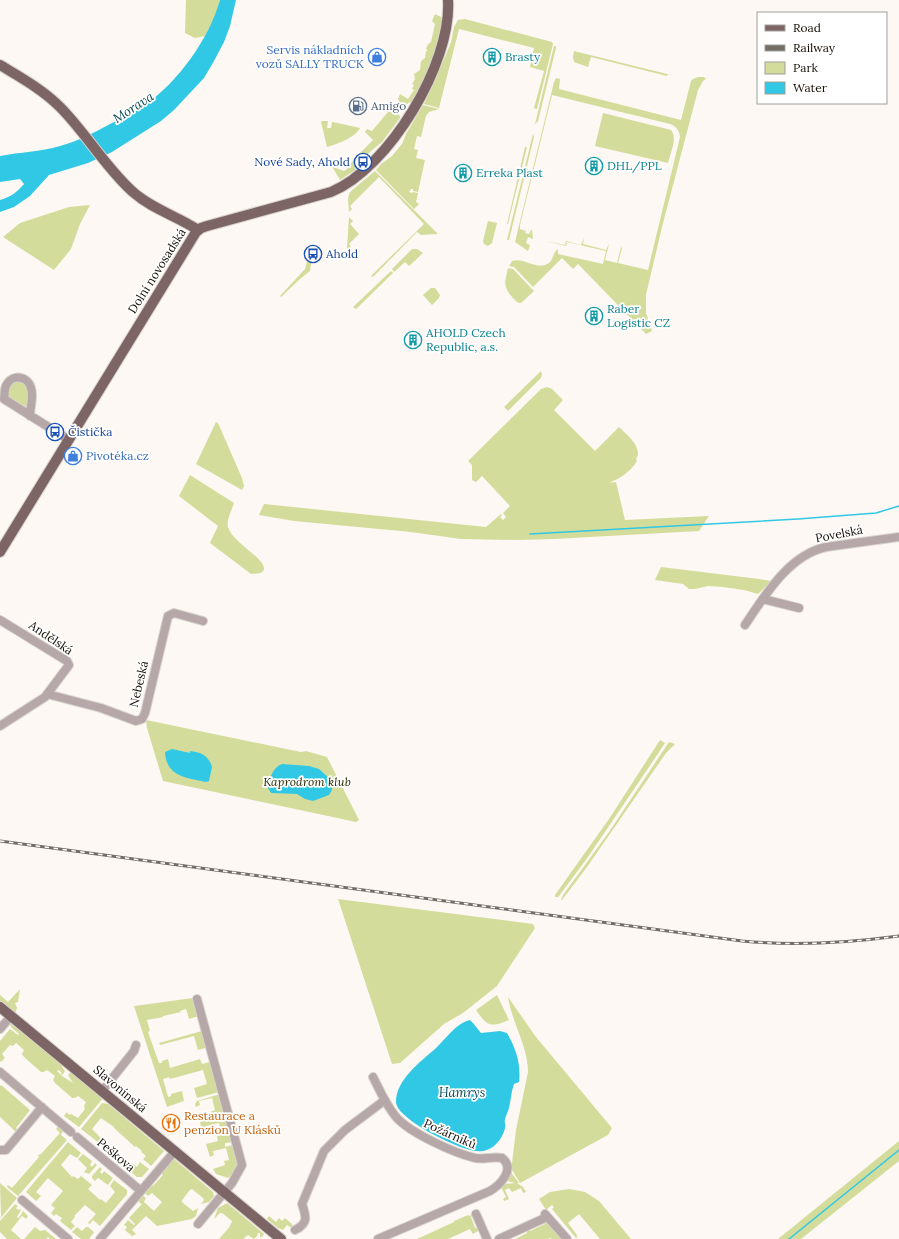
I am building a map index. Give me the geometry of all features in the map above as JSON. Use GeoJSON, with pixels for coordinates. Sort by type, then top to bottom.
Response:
{"type":"FeatureCollection","features":[{"type":"Feature","properties":{"kind":"main road","name":"Dolní novosadská"},"geometry":{"type":"LineString","coordinates":[[0,552],[186,247],[198,230],[207,226],[331,192],[345,185],[361,173],[379,156],[400,129],[420,97],[440,51],[445,34],[448,0]]}},
{"type":"Feature","properties":{"kind":"main road"},"geometry":{"type":"LineString","coordinates":[[0,65],[46,95],[68,116],[113,171],[139,198],[198,230]]}},
{"type":"Feature","properties":{"kind":"main road","name":"Slavonínská"},"geometry":{"type":"LineString","coordinates":[[0,1007],[281,1239]]}},
{"type":"Feature","properties":{"kind":"street"},"geometry":{"type":"LineString","coordinates":[[30,416],[31,387],[24,379],[18,377],[13,378],[6,385],[4,399],[30,416],[69,440]]}},
{"type":"Feature","properties":{"kind":"street","name":"Povelská"},"geometry":{"type":"LineString","coordinates":[[744,625],[792,564],[810,552],[826,547],[899,537]]}},
{"type":"Feature","properties":{"kind":"street"},"geometry":{"type":"LineString","coordinates":[[763,599],[799,608]]}},
{"type":"Feature","properties":{"kind":"street","name":"Nebeská"},"geometry":{"type":"LineString","coordinates":[[47,694],[102,708],[136,721],[142,720],[145,713],[168,616],[174,613],[203,622]]}},
{"type":"Feature","properties":{"kind":"street","name":"Andělská"},"geometry":{"type":"LineString","coordinates":[[0,620],[69,663],[70,666],[47,694],[34,705],[0,726]]}},
{"type":"Feature","properties":{"kind":"street"},"geometry":{"type":"LineString","coordinates":[[197,999],[242,1165],[238,1174],[198,1224]]}},
{"type":"Feature","properties":{"kind":"street"},"geometry":{"type":"LineString","coordinates":[[0,1029],[11,1016]]}},
{"type":"Feature","properties":{"kind":"street"},"geometry":{"type":"LineString","coordinates":[[102,1091],[134,1051],[136,1045]]}},
{"type":"Feature","properties":{"kind":"street","name":"Peškova"},"geometry":{"type":"LineString","coordinates":[[0,1072],[141,1191]]}},
{"type":"Feature","properties":{"kind":"street","name":"Požárníků"},"geometry":{"type":"LineString","coordinates":[[373,1077],[385,1100],[406,1126],[464,1155],[479,1159],[502,1158],[506,1162],[507,1168],[502,1181],[490,1191],[378,1239]]}},
{"type":"Feature","properties":{"kind":"street"},"geometry":{"type":"LineString","coordinates":[[295,1230],[302,1225],[306,1219],[306,1214],[302,1204],[324,1151],[345,1130],[385,1100]]}},
{"type":"Feature","properties":{"kind":"street"},"geometry":{"type":"LineString","coordinates":[[0,1150],[6,1150],[42,1107]]}},
{"type":"Feature","properties":{"kind":"street"},"geometry":{"type":"LineString","coordinates":[[100,1239],[175,1151]]}},
{"type":"Feature","properties":{"kind":"street"},"geometry":{"type":"LineString","coordinates":[[22,1200],[68,1239]]}},
{"type":"Feature","properties":{"kind":"street"},"geometry":{"type":"LineString","coordinates":[[476,1214],[487,1239]]}},
{"type":"Feature","properties":{"kind":"street"},"geometry":{"type":"LineString","coordinates":[[499,1239],[546,1215],[566,1239]]}},
{"type":"Feature","properties":{"kind":"green space"},"geometry":{"type":"Polygon","coordinates":[[[186,0],[220,0],[217,13],[205,36],[195,38],[185,33],[186,0]]]}},
{"type":"Feature","properties":{"kind":"green space"},"geometry":{"type":"Polygon","coordinates":[[[435,14],[443,20],[434,53],[411,103],[402,105],[398,99],[400,94],[408,99],[414,90],[412,89],[414,85],[412,84],[415,79],[414,74],[420,70],[421,61],[425,58],[426,51],[428,51],[426,49],[428,44],[431,42],[435,24],[432,21],[435,14]]]}},
{"type":"Feature","properties":{"kind":"green space"},"geometry":{"type":"Polygon","coordinates":[[[465,19],[552,42],[553,44],[537,109],[534,108],[544,71],[530,67],[534,48],[459,29],[439,108],[424,104],[451,42],[454,27],[458,20],[465,19]]]}},
{"type":"Feature","properties":{"kind":"green space"},"geometry":{"type":"Polygon","coordinates":[[[554,46],[556,46],[556,48],[538,121],[535,124],[554,46]]]}},
{"type":"Feature","properties":{"kind":"green space"},"geometry":{"type":"Polygon","coordinates":[[[574,51],[668,74],[667,76],[591,57],[588,67],[574,62],[574,51]]]}},
{"type":"Feature","properties":{"kind":"green space"},"geometry":{"type":"Polygon","coordinates":[[[698,77],[704,77],[706,79],[703,81],[698,90],[662,227],[646,295],[646,313],[652,331],[646,334],[578,264],[573,269],[562,258],[533,287],[514,267],[509,266],[512,261],[516,260],[538,266],[547,264],[551,261],[558,249],[558,254],[603,264],[606,251],[567,242],[566,246],[545,241],[565,245],[566,241],[581,245],[584,238],[583,244],[606,250],[609,244],[605,260],[617,263],[621,247],[618,263],[648,270],[680,137],[678,130],[670,124],[552,95],[520,225],[520,229],[526,231],[525,233],[529,234],[532,230],[533,239],[528,237],[526,243],[530,245],[528,251],[515,242],[554,82],[556,78],[560,79],[559,89],[681,120],[691,81],[698,77]]]}},
{"type":"Feature","properties":{"kind":"green space"},"geometry":{"type":"Polygon","coordinates":[[[423,105],[439,109],[429,112],[426,116],[421,137],[417,136],[414,149],[418,150],[416,158],[425,160],[418,192],[411,189],[409,192],[418,193],[416,202],[419,204],[414,209],[376,170],[381,164],[392,156],[402,144],[406,134],[423,105]]]}},
{"type":"Feature","properties":{"kind":"green space"},"geometry":{"type":"Polygon","coordinates":[[[388,110],[400,116],[400,118],[382,142],[360,162],[355,170],[340,180],[332,168],[333,167],[344,171],[347,169],[355,158],[373,140],[365,132],[367,129],[372,131],[388,112],[386,111],[388,110]]]}},
{"type":"Feature","properties":{"kind":"green space"},"geometry":{"type":"Polygon","coordinates":[[[603,113],[671,130],[674,137],[674,142],[668,163],[595,146],[603,113]]]}},
{"type":"Feature","properties":{"kind":"green space"},"geometry":{"type":"Polygon","coordinates":[[[322,121],[328,121],[327,128],[331,128],[333,122],[360,128],[358,132],[350,138],[327,147],[322,121]]]}},
{"type":"Feature","properties":{"kind":"green space"},"geometry":{"type":"Polygon","coordinates":[[[533,134],[534,137],[509,240],[507,240],[533,134]]]}},
{"type":"Feature","properties":{"kind":"green space"},"geometry":{"type":"Polygon","coordinates":[[[525,147],[527,147],[507,224],[525,147]]]}},
{"type":"Feature","properties":{"kind":"green space"},"geometry":{"type":"Polygon","coordinates":[[[375,171],[438,234],[421,235],[417,232],[373,277],[371,276],[424,224],[379,177],[350,206],[352,209],[349,212],[348,198],[350,192],[375,171]]]}},
{"type":"Feature","properties":{"kind":"green space"},"geometry":{"type":"Polygon","coordinates":[[[90,205],[80,224],[71,249],[54,270],[3,237],[20,223],[69,207],[90,205]]]}},
{"type":"Feature","properties":{"kind":"green space"},"geometry":{"type":"Polygon","coordinates":[[[349,217],[353,221],[350,224],[359,234],[349,244],[351,247],[349,250],[357,259],[356,260],[348,253],[347,248],[349,217]]]}},
{"type":"Feature","properties":{"kind":"green space"},"geometry":{"type":"Polygon","coordinates":[[[488,221],[497,223],[492,243],[488,246],[484,244],[483,241],[488,221]]]}},
{"type":"Feature","properties":{"kind":"green space"},"geometry":{"type":"Polygon","coordinates":[[[412,249],[417,249],[423,253],[409,266],[405,262],[394,272],[392,269],[412,249]]]}},
{"type":"Feature","properties":{"kind":"green space"},"geometry":{"type":"Polygon","coordinates":[[[310,250],[313,251],[310,271],[281,297],[280,296],[305,269],[310,250]]]}},
{"type":"Feature","properties":{"kind":"green space"},"geometry":{"type":"Polygon","coordinates":[[[508,268],[513,269],[534,291],[521,303],[513,298],[507,290],[505,280],[508,268]]]}},
{"type":"Feature","properties":{"kind":"green space"},"geometry":{"type":"Polygon","coordinates":[[[391,271],[393,273],[356,309],[353,307],[391,271]]]}},
{"type":"Feature","properties":{"kind":"green space"},"geometry":{"type":"Polygon","coordinates":[[[431,288],[435,288],[440,295],[432,305],[423,295],[431,288]]]}},
{"type":"Feature","properties":{"kind":"green space"},"geometry":{"type":"Polygon","coordinates":[[[541,371],[541,378],[508,411],[504,407],[541,371]]]}},
{"type":"Feature","properties":{"kind":"green space"},"geometry":{"type":"Polygon","coordinates":[[[14,380],[26,383],[28,400],[26,410],[9,398],[8,389],[14,380]]]}},
{"type":"Feature","properties":{"kind":"green space"},"geometry":{"type":"Polygon","coordinates":[[[547,387],[552,389],[563,400],[554,410],[595,451],[619,427],[630,437],[636,446],[638,450],[637,461],[625,474],[609,483],[616,482],[625,520],[709,516],[699,531],[554,539],[461,539],[411,532],[294,521],[259,515],[264,504],[486,527],[501,514],[502,515],[500,517],[503,520],[506,517],[503,513],[510,506],[482,476],[476,482],[472,480],[472,465],[468,461],[541,389],[547,387]]]}},
{"type":"Feature","properties":{"kind":"green space"},"geometry":{"type":"Polygon","coordinates":[[[216,422],[218,423],[242,478],[244,486],[242,490],[196,464],[216,422]]]}},
{"type":"Feature","properties":{"kind":"green space"},"geometry":{"type":"Polygon","coordinates":[[[190,475],[234,503],[228,518],[228,527],[235,538],[259,559],[264,568],[261,573],[251,574],[210,543],[218,526],[179,496],[190,475]]]}},
{"type":"Feature","properties":{"kind":"green space"},"geometry":{"type":"Polygon","coordinates":[[[661,567],[771,581],[758,594],[723,587],[708,586],[689,589],[683,584],[655,580],[661,567]]]}},
{"type":"Feature","properties":{"kind":"green space","name":"Kaprodrom klub"},"geometry":{"type":"Polygon","coordinates":[[[146,720],[301,752],[306,751],[327,757],[359,820],[356,822],[163,781],[146,720]]]}},
{"type":"Feature","properties":{"kind":"green space"},"geometry":{"type":"Polygon","coordinates":[[[660,740],[665,743],[653,761],[588,857],[559,896],[555,897],[609,819],[660,740]]]}},
{"type":"Feature","properties":{"kind":"green space"},"geometry":{"type":"Polygon","coordinates":[[[669,742],[675,744],[666,753],[587,867],[561,900],[563,895],[609,832],[669,742]]]}},
{"type":"Feature","properties":{"kind":"green space"},"geometry":{"type":"Polygon","coordinates":[[[338,899],[533,924],[535,928],[497,986],[463,1013],[444,1024],[400,1063],[392,1064],[338,899]]]}},
{"type":"Feature","properties":{"kind":"green space"},"geometry":{"type":"Polygon","coordinates":[[[20,989],[18,1002],[15,1003],[17,1008],[15,1014],[0,1002],[0,995],[8,1002],[20,989]]]}},
{"type":"Feature","properties":{"kind":"green space"},"geometry":{"type":"Polygon","coordinates":[[[497,995],[509,1020],[493,1025],[486,1022],[476,1010],[497,995]]]}},
{"type":"Feature","properties":{"kind":"green space"},"geometry":{"type":"Polygon","coordinates":[[[508,997],[536,1037],[612,1128],[608,1135],[520,1183],[512,1170],[512,1163],[516,1130],[528,1072],[523,1044],[508,997]]]}},
{"type":"Feature","properties":{"kind":"green space"},"geometry":{"type":"Polygon","coordinates":[[[193,998],[199,1016],[189,1019],[186,1009],[180,1011],[181,1012],[147,1020],[150,1031],[148,1032],[159,1063],[162,1063],[162,1061],[168,1059],[170,1068],[200,1059],[202,1064],[210,1062],[219,1092],[197,1098],[194,1088],[207,1084],[203,1070],[170,1079],[169,1077],[163,1079],[168,1097],[171,1096],[171,1094],[182,1091],[184,1101],[167,1107],[134,1006],[193,998]]]}},
{"type":"Feature","properties":{"kind":"green space"},"geometry":{"type":"Polygon","coordinates":[[[12,1023],[63,1064],[62,1067],[65,1071],[62,1075],[58,1072],[62,1076],[73,1083],[68,1075],[71,1072],[104,1097],[79,1127],[64,1116],[67,1112],[69,1115],[71,1114],[78,1118],[85,1109],[84,1106],[86,1102],[78,1096],[72,1098],[55,1083],[53,1080],[55,1076],[47,1070],[41,1072],[24,1057],[22,1054],[24,1050],[16,1043],[13,1046],[10,1045],[2,1054],[5,1058],[1,1062],[0,1061],[0,1041],[10,1029],[18,1035],[19,1034],[11,1027],[10,1024],[12,1023]]]}},
{"type":"Feature","properties":{"kind":"green space"},"geometry":{"type":"Polygon","coordinates":[[[202,1031],[206,1047],[198,1050],[194,1036],[160,1045],[159,1043],[202,1031]]]}},
{"type":"Feature","properties":{"kind":"green space"},"geometry":{"type":"Polygon","coordinates":[[[1,1085],[30,1110],[16,1128],[19,1131],[16,1132],[0,1117],[1,1085]]]}},
{"type":"Feature","properties":{"kind":"green space"},"geometry":{"type":"Polygon","coordinates":[[[220,1094],[225,1113],[216,1115],[218,1119],[226,1116],[233,1142],[225,1143],[225,1147],[233,1145],[238,1163],[235,1170],[228,1178],[216,1174],[213,1169],[225,1165],[224,1161],[229,1160],[226,1148],[213,1151],[214,1155],[210,1157],[206,1144],[218,1141],[217,1136],[222,1135],[219,1123],[206,1126],[207,1130],[203,1132],[199,1119],[211,1116],[210,1112],[215,1110],[212,1098],[199,1101],[200,1105],[196,1107],[195,1104],[197,1101],[220,1094]]]}},
{"type":"Feature","properties":{"kind":"green space"},"geometry":{"type":"Polygon","coordinates":[[[102,1103],[108,1104],[164,1151],[151,1166],[143,1159],[146,1156],[141,1152],[142,1151],[136,1146],[135,1147],[114,1127],[101,1118],[92,1129],[102,1139],[99,1143],[81,1129],[102,1103]]]}},
{"type":"Feature","properties":{"kind":"green space"},"geometry":{"type":"Polygon","coordinates":[[[58,1126],[63,1131],[61,1135],[67,1140],[18,1196],[7,1187],[8,1185],[12,1188],[39,1157],[38,1155],[41,1154],[60,1133],[56,1129],[58,1126]]]}},
{"type":"Feature","properties":{"kind":"green space"},"geometry":{"type":"Polygon","coordinates":[[[899,1141],[899,1161],[801,1239],[778,1239],[899,1141]]]}},
{"type":"Feature","properties":{"kind":"green space"},"geometry":{"type":"Polygon","coordinates":[[[68,1142],[81,1153],[77,1158],[70,1154],[61,1165],[72,1177],[73,1176],[78,1179],[81,1176],[92,1185],[88,1189],[100,1200],[101,1199],[106,1203],[115,1192],[110,1186],[114,1180],[127,1190],[127,1194],[100,1226],[93,1220],[90,1224],[88,1223],[96,1214],[85,1205],[74,1216],[75,1217],[71,1222],[75,1226],[71,1230],[60,1221],[62,1218],[56,1214],[54,1216],[51,1213],[55,1208],[51,1205],[63,1191],[48,1178],[36,1192],[41,1196],[36,1201],[26,1192],[68,1142]]]}},
{"type":"Feature","properties":{"kind":"green space"},"geometry":{"type":"Polygon","coordinates":[[[83,1154],[92,1161],[90,1165],[92,1167],[95,1163],[97,1165],[89,1174],[84,1172],[87,1168],[78,1159],[83,1154]]]}},
{"type":"Feature","properties":{"kind":"green space"},"geometry":{"type":"Polygon","coordinates":[[[174,1159],[213,1192],[214,1196],[209,1202],[201,1204],[204,1200],[203,1198],[192,1189],[182,1200],[182,1202],[193,1211],[198,1208],[196,1216],[192,1219],[157,1226],[146,1216],[132,1230],[136,1234],[132,1236],[121,1227],[125,1230],[127,1227],[124,1225],[128,1220],[134,1225],[135,1224],[129,1218],[142,1204],[137,1201],[142,1195],[146,1198],[144,1202],[154,1211],[162,1202],[152,1193],[148,1196],[144,1192],[150,1184],[153,1186],[163,1175],[160,1173],[174,1159]]]}},
{"type":"Feature","properties":{"kind":"green space"},"geometry":{"type":"Polygon","coordinates":[[[140,1162],[149,1169],[142,1177],[137,1177],[127,1169],[132,1163],[137,1167],[140,1162]]]}},
{"type":"Feature","properties":{"kind":"green space"},"geometry":{"type":"Polygon","coordinates":[[[100,1167],[102,1169],[100,1172],[102,1174],[104,1171],[113,1178],[108,1185],[98,1178],[95,1181],[92,1178],[100,1167]]]}},
{"type":"Feature","properties":{"kind":"green space"},"geometry":{"type":"Polygon","coordinates":[[[510,1171],[519,1183],[517,1183],[523,1187],[526,1192],[523,1193],[521,1188],[512,1192],[509,1188],[505,1190],[509,1199],[504,1201],[503,1199],[506,1197],[501,1187],[504,1184],[515,1183],[507,1181],[510,1171]]]}},
{"type":"Feature","properties":{"kind":"green space"},"geometry":{"type":"Polygon","coordinates":[[[0,1183],[17,1198],[0,1219],[1,1216],[0,1183]]]}},
{"type":"Feature","properties":{"kind":"green space"},"geometry":{"type":"Polygon","coordinates":[[[569,1189],[585,1192],[599,1201],[631,1239],[600,1239],[579,1214],[568,1223],[577,1235],[576,1236],[578,1237],[576,1238],[552,1209],[554,1207],[552,1205],[546,1210],[539,1199],[550,1192],[569,1189]]]}},
{"type":"Feature","properties":{"kind":"green space"},"geometry":{"type":"Polygon","coordinates":[[[227,1203],[264,1234],[262,1237],[260,1237],[260,1233],[258,1233],[254,1239],[248,1235],[243,1239],[219,1239],[232,1221],[222,1213],[214,1219],[218,1208],[227,1203]]]}},
{"type":"Feature","properties":{"kind":"green space"},"geometry":{"type":"Polygon","coordinates":[[[15,1204],[18,1206],[16,1208],[18,1210],[21,1210],[17,1217],[19,1218],[23,1211],[28,1216],[26,1219],[22,1216],[11,1230],[21,1239],[7,1239],[0,1232],[0,1221],[15,1204]]]}},
{"type":"Feature","properties":{"kind":"green space"},"geometry":{"type":"Polygon","coordinates":[[[473,1214],[471,1217],[475,1228],[479,1227],[478,1231],[473,1234],[470,1229],[448,1239],[417,1239],[454,1221],[473,1214]]]}},
{"type":"Feature","properties":{"kind":"green space"},"geometry":{"type":"Polygon","coordinates":[[[269,1216],[276,1222],[279,1218],[282,1221],[285,1218],[292,1224],[293,1229],[287,1225],[283,1230],[278,1228],[267,1219],[269,1216]]]}},
{"type":"Feature","properties":{"kind":"green space"},"geometry":{"type":"Polygon","coordinates":[[[546,1220],[563,1239],[515,1239],[527,1233],[526,1229],[528,1228],[530,1231],[545,1224],[543,1221],[546,1220]]]}},
{"type":"Feature","properties":{"kind":"green space"},"geometry":{"type":"Polygon","coordinates":[[[35,1227],[40,1231],[45,1230],[56,1239],[50,1239],[48,1237],[46,1239],[24,1239],[35,1227]]]}},
{"type":"Feature","properties":{"kind":"green space"},"geometry":{"type":"Polygon","coordinates":[[[77,1227],[82,1231],[88,1227],[94,1232],[89,1239],[81,1239],[72,1232],[77,1227]]]}},
{"type":"Feature","properties":{"kind":"water"},"geometry":{"type":"Polygon","coordinates":[[[220,0],[236,0],[230,26],[224,42],[204,78],[174,110],[161,121],[112,152],[88,163],[49,175],[30,196],[14,207],[0,212],[0,200],[14,194],[24,184],[20,179],[0,182],[0,156],[45,150],[73,142],[92,134],[145,105],[169,84],[191,58],[208,30],[220,0]]]}},
{"type":"Feature","properties":{"kind":"water"},"geometry":{"type":"Polygon","coordinates":[[[172,749],[190,753],[190,751],[198,752],[207,757],[212,767],[209,781],[206,782],[179,775],[169,767],[165,752],[172,749]]]}},
{"type":"Feature","properties":{"kind":"water"},"geometry":{"type":"Polygon","coordinates":[[[282,764],[309,766],[319,769],[330,779],[332,790],[329,795],[313,801],[305,799],[297,794],[271,793],[268,788],[270,777],[276,768],[282,764]]]}},
{"type":"Feature","properties":{"kind":"water","name":"Hamrys"},"geometry":{"type":"Polygon","coordinates":[[[470,1020],[481,1033],[500,1031],[507,1033],[515,1051],[519,1069],[519,1082],[514,1084],[513,1087],[505,1120],[504,1133],[494,1146],[488,1150],[481,1151],[469,1150],[430,1133],[406,1117],[399,1109],[396,1102],[400,1086],[410,1072],[455,1028],[470,1020]]]}},
{"type":"Feature","properties":{"kind":"waterway"},"geometry":{"type":"LineString","coordinates":[[530,534],[798,519],[876,513],[899,506]]}},
{"type":"Feature","properties":{"kind":"waterway"},"geometry":{"type":"LineString","coordinates":[[789,1239],[899,1150]]}},
{"type":"Feature","properties":{"kind":"railway"},"geometry":{"type":"LineString","coordinates":[[0,841],[742,941],[762,943],[821,943],[899,936]]}},
{"type":"Feature","properties":{"kind":"place","name":"Servis nákladních vozů SALLY TRUCK"},"geometry":{"type":"Point","coordinates":[377,57]}},
{"type":"Feature","properties":{"kind":"place","name":"Brasty"},"geometry":{"type":"Point","coordinates":[492,57]}},
{"type":"Feature","properties":{"kind":"place","name":"Amigo"},"geometry":{"type":"Point","coordinates":[358,106]}},
{"type":"Feature","properties":{"kind":"place","name":"Nové Sady, Ahold"},"geometry":{"type":"Point","coordinates":[363,162]}},
{"type":"Feature","properties":{"kind":"place","name":"DHL/PPL"},"geometry":{"type":"Point","coordinates":[594,166]}},
{"type":"Feature","properties":{"kind":"place","name":"Erreka Plast"},"geometry":{"type":"Point","coordinates":[463,173]}},
{"type":"Feature","properties":{"kind":"place","name":"Ahold"},"geometry":{"type":"Point","coordinates":[313,254]}},
{"type":"Feature","properties":{"kind":"place","name":"Raber Logistic CZ"},"geometry":{"type":"Point","coordinates":[594,316]}},
{"type":"Feature","properties":{"kind":"place","name":"AHOLD Czech Republic, a.s."},"geometry":{"type":"Point","coordinates":[413,340]}},
{"type":"Feature","properties":{"kind":"place","name":"Čistička"},"geometry":{"type":"Point","coordinates":[55,432]}},
{"type":"Feature","properties":{"kind":"place","name":"Pivotéka.cz"},"geometry":{"type":"Point","coordinates":[73,456]}},
{"type":"Feature","properties":{"kind":"place","name":"Restaurace a penzion U Klásků"},"geometry":{"type":"Point","coordinates":[171,1123]}},
{"type":"Feature","properties":{"kind":"water label","name":"Morava"},"geometry":{"type":"Point","coordinates":[133,107]}}]}
